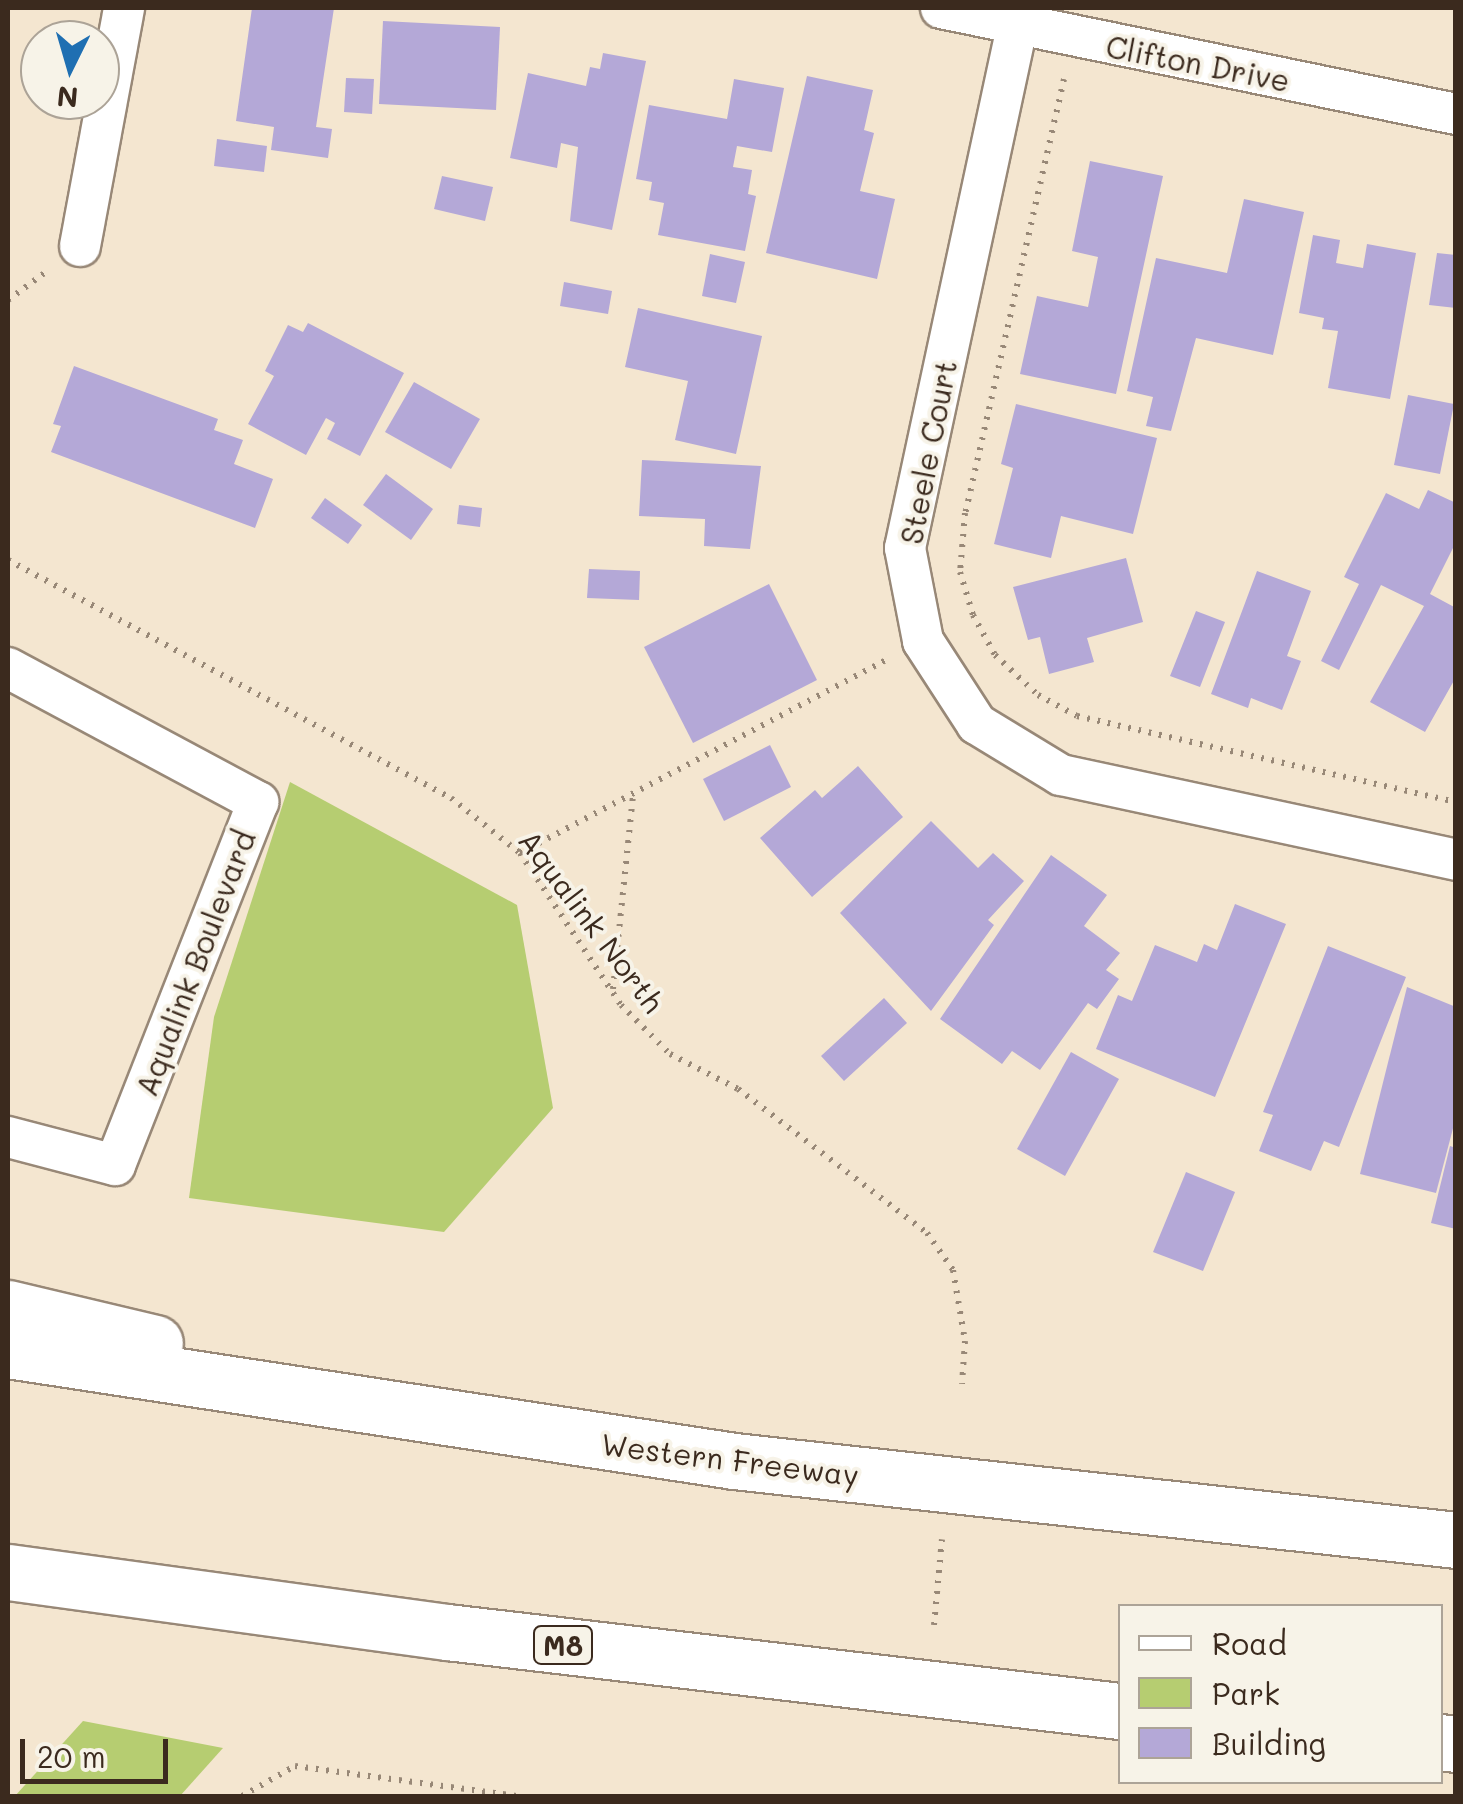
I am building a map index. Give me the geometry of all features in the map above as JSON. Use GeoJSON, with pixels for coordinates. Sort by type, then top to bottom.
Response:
{"type":"FeatureCollection","features":[{"type":"Feature","properties":{"kind":"highway"},"geometry":{"type":"LineString","coordinates":[[8,1308],[458,1423]]}},
{"type":"Feature","properties":{"kind":"highway","name":"Western Freeway"},"geometry":{"type":"LineString","coordinates":[[8,1350],[458,1423],[1019,1496],[1456,1540]]}},
{"type":"Feature","properties":{"kind":"highway","name":"M8"},"geometry":{"type":"LineString","coordinates":[[8,1572],[447,1632],[1118,1710]]}},
{"type":"Feature","properties":{"kind":"street"},"geometry":{"type":"LineString","coordinates":[[80,246],[124,8]]}},
{"type":"Feature","properties":{"kind":"street","name":"Clifton Drive"},"geometry":{"type":"LineString","coordinates":[[941,8],[1017,28],[1456,114]]}},
{"type":"Feature","properties":{"kind":"street","name":"Steele Court"},"geometry":{"type":"LineString","coordinates":[[1017,28],[905,548],[922,641],[977,724],[1061,775],[1456,860]]}},
{"type":"Feature","properties":{"kind":"street","name":"Aqualink Boulevard"},"geometry":{"type":"LineString","coordinates":[[8,668],[258,802],[115,1165],[8,1137]]}},
{"type":"Feature","properties":{"kind":"path"},"geometry":{"type":"LineString","coordinates":[[1073,39],[965,512],[960,572],[973,615],[995,654],[1038,695],[1077,716],[1456,802]]}},
{"type":"Feature","properties":{"kind":"path","name":"Aqualink North"},"geometry":{"type":"LineString","coordinates":[[8,560],[451,798],[520,853],[612,991],[670,1054],[738,1089],[927,1234],[953,1270],[965,1341],[962,1384]]}},
{"type":"Feature","properties":{"kind":"path"},"geometry":{"type":"LineString","coordinates":[[520,853],[922,641]]}},
{"type":"Feature","properties":{"kind":"path"},"geometry":{"type":"LineString","coordinates":[[612,991],[633,796]]}},
{"type":"Feature","properties":{"kind":"path"},"geometry":{"type":"LineString","coordinates":[[934,1625],[942,1539]]}},
{"type":"Feature","properties":{"kind":"path"},"geometry":{"type":"LineString","coordinates":[[242,1796],[296,1766],[518,1796]]}},
{"type":"Feature","properties":{"kind":"green space"},"geometry":{"type":"Polygon","coordinates":[[[290,782],[517,905],[553,1108],[444,1232],[189,1198],[214,1017],[290,782]]]}},
{"type":"Feature","properties":{"kind":"green space"},"geometry":{"type":"Polygon","coordinates":[[[83,1721],[223,1748],[180,1796],[15,1796],[83,1721]]]}},
{"type":"Feature","properties":{"kind":"building"},"geometry":{"type":"Polygon","coordinates":[[[252,8],[334,8],[316,127],[332,129],[328,158],[271,150],[274,127],[236,121],[252,8]]]}},
{"type":"Feature","properties":{"kind":"building"},"geometry":{"type":"Polygon","coordinates":[[[383,21],[500,27],[496,110],[379,104],[383,21]]]}},
{"type":"Feature","properties":{"kind":"building"},"geometry":{"type":"Polygon","coordinates":[[[603,53],[646,61],[612,230],[570,221],[578,147],[561,143],[557,168],[510,158],[528,73],[586,86],[590,67],[600,69],[603,53]]]}},
{"type":"Feature","properties":{"kind":"building"},"geometry":{"type":"Polygon","coordinates":[[[807,76],[873,90],[864,130],[874,133],[860,191],[895,199],[877,279],[766,253],[807,76]]]}},
{"type":"Feature","properties":{"kind":"building"},"geometry":{"type":"Polygon","coordinates":[[[346,78],[374,79],[372,114],[344,112],[346,78]]]}},
{"type":"Feature","properties":{"kind":"building"},"geometry":{"type":"Polygon","coordinates":[[[734,79],[784,88],[772,152],[737,146],[733,167],[752,170],[748,194],[756,196],[745,251],[658,235],[664,203],[649,200],[652,182],[636,179],[649,105],[727,119],[734,79]]]}},
{"type":"Feature","properties":{"kind":"building"},"geometry":{"type":"Polygon","coordinates":[[[217,139],[267,146],[264,172],[214,166],[217,139]]]}},
{"type":"Feature","properties":{"kind":"building"},"geometry":{"type":"Polygon","coordinates":[[[1090,161],[1163,176],[1116,394],[1020,374],[1037,296],[1088,307],[1098,257],[1072,251],[1090,161]]]}},
{"type":"Feature","properties":{"kind":"building"},"geometry":{"type":"Polygon","coordinates":[[[442,176],[493,187],[485,221],[434,209],[442,176]]]}},
{"type":"Feature","properties":{"kind":"building"},"geometry":{"type":"Polygon","coordinates":[[[1244,199],[1304,212],[1273,355],[1196,338],[1171,431],[1146,426],[1153,397],[1127,391],[1156,258],[1227,273],[1244,199]]]}},
{"type":"Feature","properties":{"kind":"building"},"geometry":{"type":"Polygon","coordinates":[[[1313,235],[1340,240],[1336,263],[1363,268],[1367,244],[1416,253],[1390,399],[1328,388],[1338,331],[1322,329],[1324,318],[1299,313],[1313,235]]]}},
{"type":"Feature","properties":{"kind":"building"},"geometry":{"type":"Polygon","coordinates":[[[1437,253],[1456,255],[1456,308],[1429,305],[1437,253]]]}},
{"type":"Feature","properties":{"kind":"building"},"geometry":{"type":"Polygon","coordinates":[[[710,254],[745,262],[736,303],[702,296],[710,254]]]}},
{"type":"Feature","properties":{"kind":"building"},"geometry":{"type":"Polygon","coordinates":[[[564,282],[612,291],[608,314],[560,306],[564,282]]]}},
{"type":"Feature","properties":{"kind":"building"},"geometry":{"type":"Polygon","coordinates":[[[638,308],[762,336],[736,454],[675,440],[688,381],[625,367],[638,308]]]}},
{"type":"Feature","properties":{"kind":"building"},"geometry":{"type":"Polygon","coordinates":[[[308,323],[404,373],[360,456],[327,439],[335,423],[326,418],[306,455],[248,424],[274,376],[265,371],[288,325],[303,332],[308,323]]]}},
{"type":"Feature","properties":{"kind":"building"},"geometry":{"type":"Polygon","coordinates":[[[74,366],[218,419],[214,430],[243,440],[234,464],[273,479],[255,528],[51,452],[61,426],[53,424],[74,366]]]}},
{"type":"Feature","properties":{"kind":"building"},"geometry":{"type":"Polygon","coordinates":[[[414,382],[480,419],[451,469],[385,432],[414,382]]]}},
{"type":"Feature","properties":{"kind":"building"},"geometry":{"type":"Polygon","coordinates":[[[1408,395],[1454,404],[1440,474],[1394,465],[1408,395]]]}},
{"type":"Feature","properties":{"kind":"building"},"geometry":{"type":"Polygon","coordinates":[[[1016,404],[1157,438],[1133,534],[1061,516],[1051,558],[994,544],[1013,468],[1001,464],[1016,404]]]}},
{"type":"Feature","properties":{"kind":"building"},"geometry":{"type":"Polygon","coordinates":[[[642,460],[761,466],[750,549],[704,546],[705,519],[639,516],[642,460]]]}},
{"type":"Feature","properties":{"kind":"building"},"geometry":{"type":"Polygon","coordinates":[[[386,474],[433,509],[411,540],[363,505],[386,474]]]}},
{"type":"Feature","properties":{"kind":"building"},"geometry":{"type":"Polygon","coordinates":[[[1428,490],[1456,503],[1456,542],[1430,594],[1456,608],[1456,677],[1425,732],[1370,702],[1424,606],[1381,585],[1339,670],[1321,661],[1359,584],[1344,577],[1386,493],[1419,509],[1428,490]]]}},
{"type":"Feature","properties":{"kind":"building"},"geometry":{"type":"Polygon","coordinates":[[[325,498],[362,525],[348,544],[311,518],[325,498]]]}},
{"type":"Feature","properties":{"kind":"building"},"geometry":{"type":"Polygon","coordinates":[[[459,505],[482,508],[480,527],[457,524],[459,505]]]}},
{"type":"Feature","properties":{"kind":"building"},"geometry":{"type":"Polygon","coordinates":[[[1126,558],[1143,622],[1087,638],[1094,662],[1049,674],[1040,637],[1028,640],[1013,587],[1126,558]]]}},
{"type":"Feature","properties":{"kind":"building"},"geometry":{"type":"Polygon","coordinates":[[[589,569],[640,571],[639,600],[587,598],[589,569]]]}},
{"type":"Feature","properties":{"kind":"building"},"geometry":{"type":"Polygon","coordinates":[[[1257,571],[1311,591],[1287,656],[1301,661],[1282,710],[1251,698],[1248,708],[1211,694],[1257,571]]]}},
{"type":"Feature","properties":{"kind":"building"},"geometry":{"type":"Polygon","coordinates":[[[769,584],[817,680],[693,743],[644,647],[769,584]]]}},
{"type":"Feature","properties":{"kind":"building"},"geometry":{"type":"Polygon","coordinates":[[[1196,611],[1225,622],[1200,687],[1170,676],[1196,611]]]}},
{"type":"Feature","properties":{"kind":"building"},"geometry":{"type":"Polygon","coordinates":[[[770,745],[791,787],[724,821],[703,779],[770,745]]]}},
{"type":"Feature","properties":{"kind":"building"},"geometry":{"type":"Polygon","coordinates":[[[858,766],[903,817],[812,897],[760,838],[815,790],[822,798],[858,766]]]}},
{"type":"Feature","properties":{"kind":"building"},"geometry":{"type":"Polygon","coordinates":[[[931,821],[978,868],[993,853],[1024,881],[988,920],[994,925],[931,1011],[840,913],[931,821]]]}},
{"type":"Feature","properties":{"kind":"building"},"geometry":{"type":"Polygon","coordinates":[[[1051,855],[1107,895],[1084,926],[1120,953],[1106,970],[1119,979],[1097,1009],[1088,1003],[1040,1070],[1012,1051],[1002,1064],[940,1019],[1051,855]]]}},
{"type":"Feature","properties":{"kind":"building"},"geometry":{"type":"Polygon","coordinates":[[[1235,904],[1286,924],[1215,1097],[1096,1049],[1118,995],[1132,1001],[1155,945],[1197,962],[1204,944],[1217,950],[1235,904]]]}},
{"type":"Feature","properties":{"kind":"building"},"geometry":{"type":"Polygon","coordinates":[[[1328,946],[1406,977],[1339,1147],[1324,1141],[1311,1171],[1259,1151],[1273,1115],[1263,1112],[1328,946]]]}},
{"type":"Feature","properties":{"kind":"building"},"geometry":{"type":"Polygon","coordinates":[[[1407,987],[1456,1007],[1456,1117],[1436,1193],[1360,1174],[1407,987]]]}},
{"type":"Feature","properties":{"kind":"building"},"geometry":{"type":"Polygon","coordinates":[[[884,998],[907,1023],[844,1081],[821,1056],[884,998]]]}},
{"type":"Feature","properties":{"kind":"building"},"geometry":{"type":"Polygon","coordinates":[[[1071,1052],[1119,1079],[1065,1176],[1017,1149],[1071,1052]]]}},
{"type":"Feature","properties":{"kind":"building"},"geometry":{"type":"Polygon","coordinates":[[[1450,1146],[1456,1148],[1456,1229],[1431,1223],[1450,1146]]]}},
{"type":"Feature","properties":{"kind":"building"},"geometry":{"type":"Polygon","coordinates":[[[1186,1172],[1235,1192],[1203,1271],[1153,1252],[1186,1172]]]}}]}
